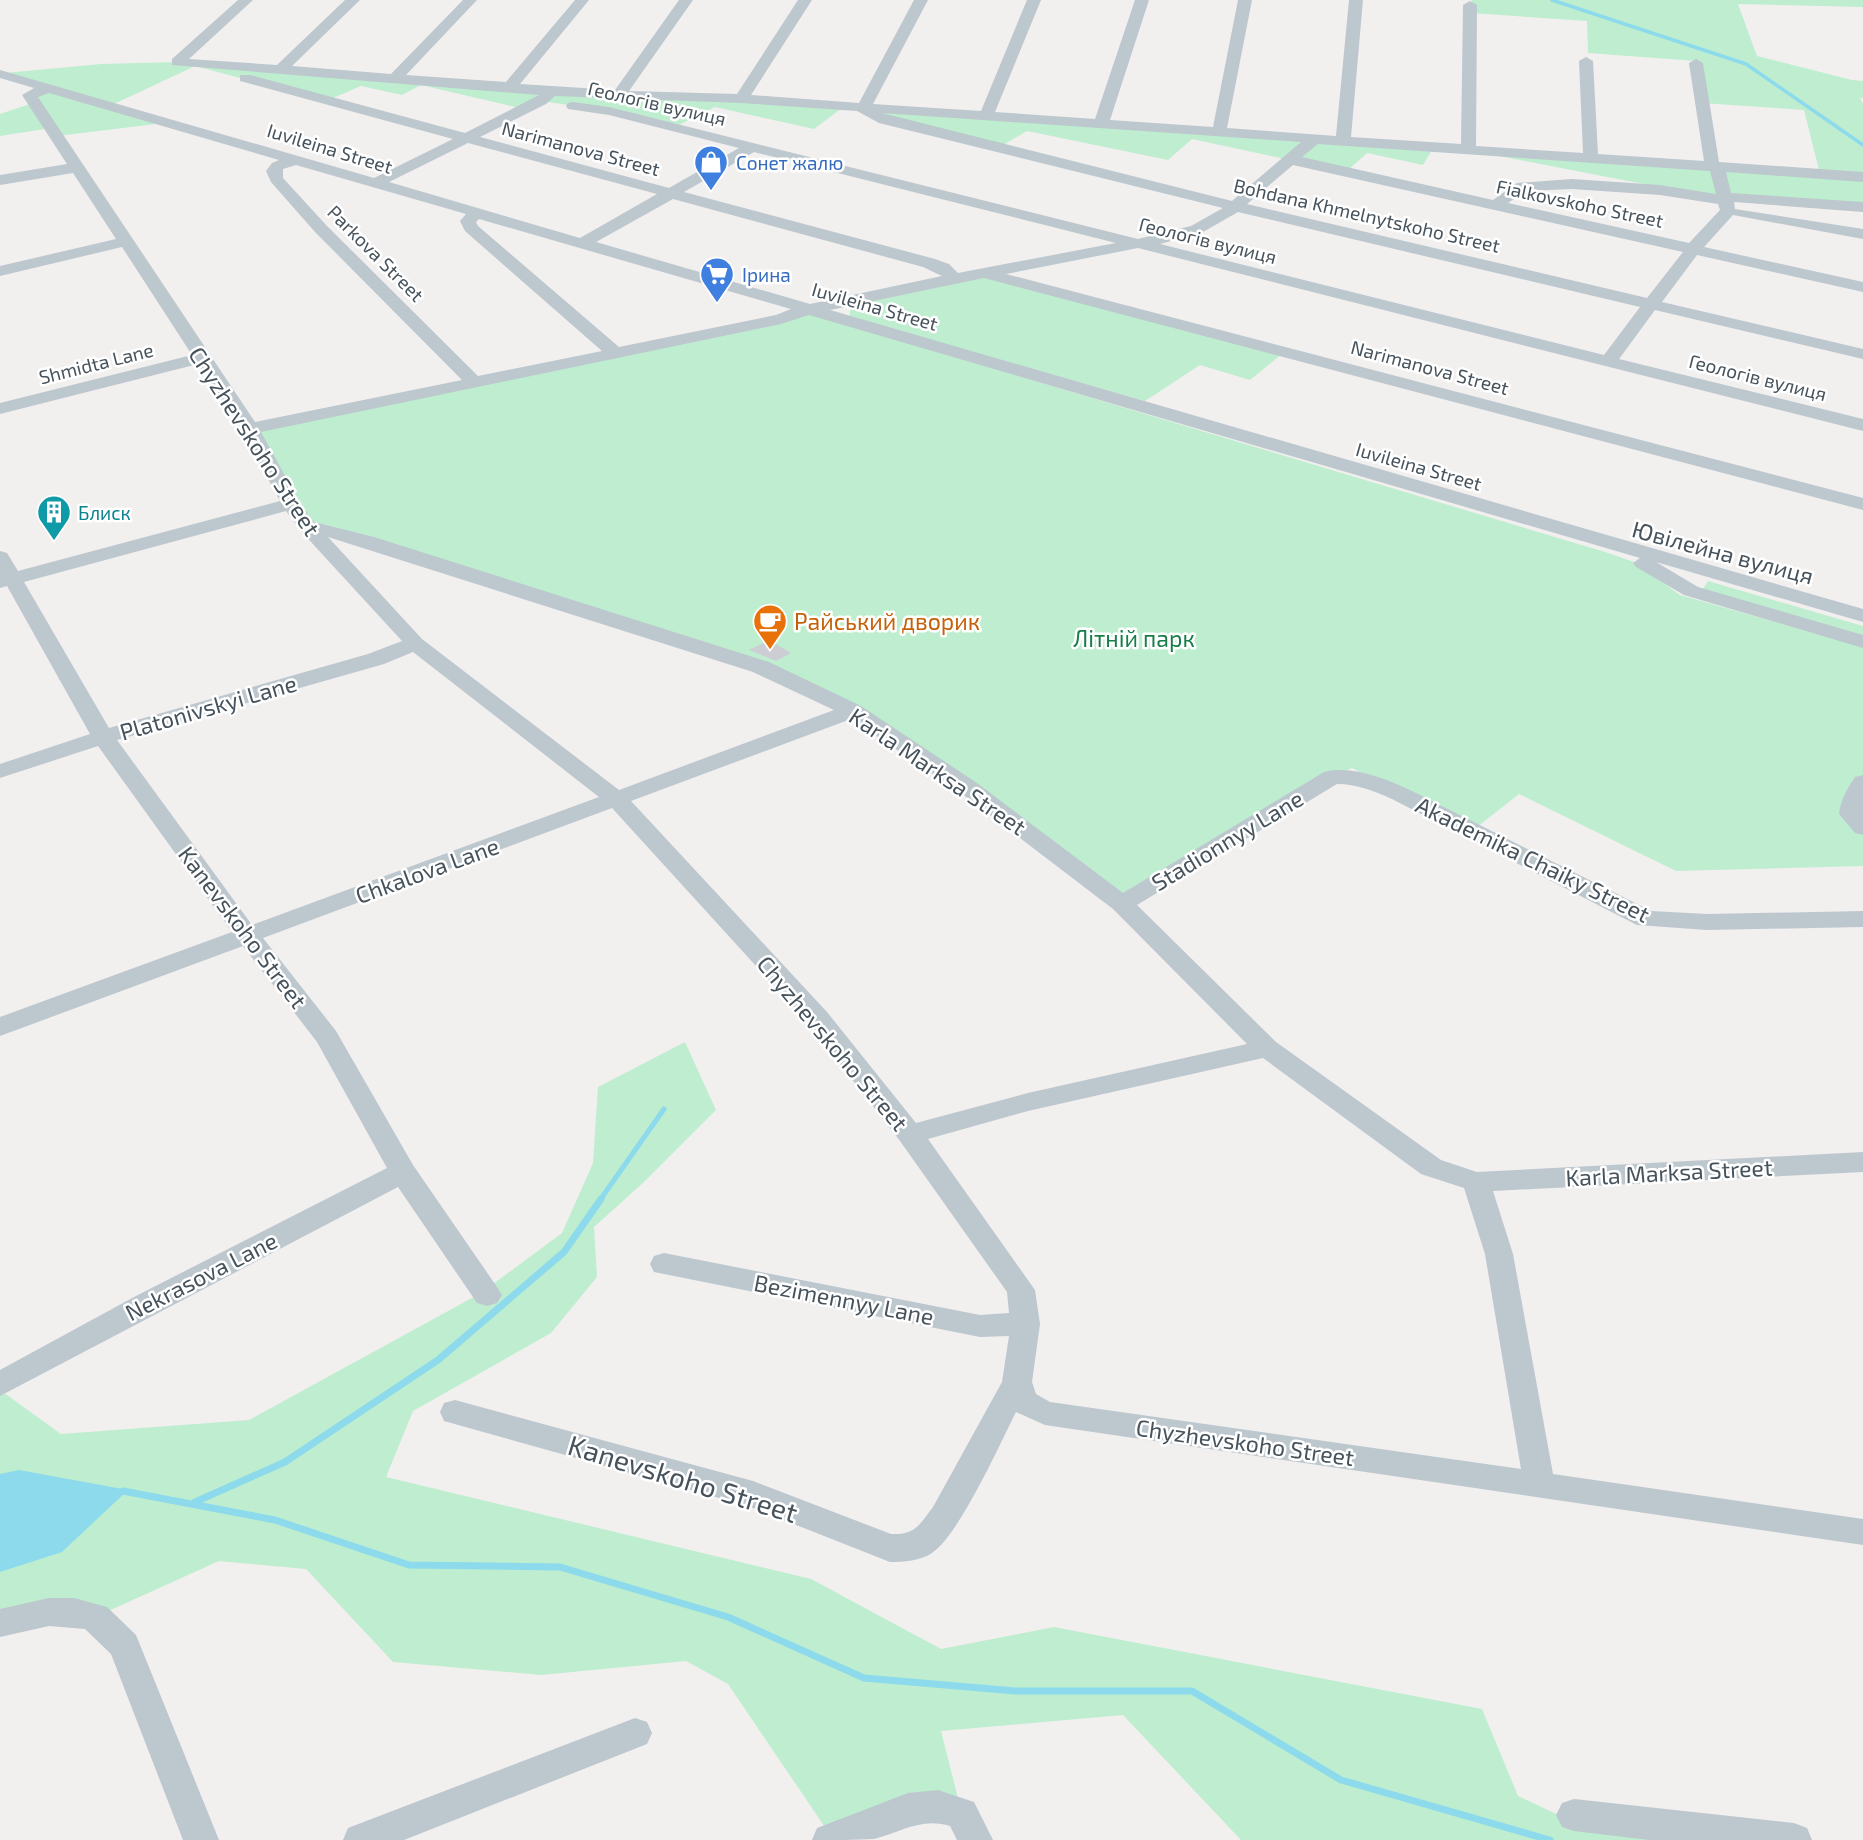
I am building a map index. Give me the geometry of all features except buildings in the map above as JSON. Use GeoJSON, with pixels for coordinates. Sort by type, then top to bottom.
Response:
{"type":"FeatureCollection","features":[{"type":"Feature","properties":{"kind":"street"},"geometry":{"type":"LineString","coordinates":[[246,0],[177,62],[510,87],[546,97],[620,93],[741,99],[1863,177]]}},
{"type":"Feature","properties":{"kind":"street"},"geometry":{"type":"LineString","coordinates":[[280,70],[353,0]]}},
{"type":"Feature","properties":{"kind":"street"},"geometry":{"type":"LineString","coordinates":[[395,78],[470,0]]}},
{"type":"Feature","properties":{"kind":"street"},"geometry":{"type":"LineString","coordinates":[[510,87],[582,0]]}},
{"type":"Feature","properties":{"kind":"street"},"geometry":{"type":"LineString","coordinates":[[620,93],[686,0]]}},
{"type":"Feature","properties":{"kind":"street"},"geometry":{"type":"LineString","coordinates":[[741,99],[805,0]]}},
{"type":"Feature","properties":{"kind":"street"},"geometry":{"type":"LineString","coordinates":[[863,109],[921,0]]}},
{"type":"Feature","properties":{"kind":"street"},"geometry":{"type":"LineString","coordinates":[[986,116],[1034,0]]}},
{"type":"Feature","properties":{"kind":"street"},"geometry":{"type":"LineString","coordinates":[[1101,124],[1142,0]]}},
{"type":"Feature","properties":{"kind":"street"},"geometry":{"type":"LineString","coordinates":[[1219,133],[1245,0]]}},
{"type":"Feature","properties":{"kind":"street"},"geometry":{"type":"LineString","coordinates":[[1343,142],[1356,0]]}},
{"type":"Feature","properties":{"kind":"street"},"geometry":{"type":"LineString","coordinates":[[1468,150],[1470,5]]}},
{"type":"Feature","properties":{"kind":"street"},"geometry":{"type":"LineString","coordinates":[[1586,61],[1591,158]]}},
{"type":"Feature","properties":{"kind":"street","name":"Narimanova Street"},"geometry":{"type":"LineString","coordinates":[[194,63],[929,263],[943,268],[954,279]]}},
{"type":"Feature","properties":{"kind":"street"},"geometry":{"type":"LineString","coordinates":[[1696,63],[1715,167],[1726,203]]}},
{"type":"Feature","properties":{"kind":"street","name":"Iuvileina Street"},"geometry":{"type":"LineString","coordinates":[[0,74],[1616,546]]}},
{"type":"Feature","properties":{"kind":"street","name":"Chyzhevskoho Street"},"geometry":{"type":"LineString","coordinates":[[50,88],[29,95],[250,429],[299,515],[415,643],[616,799],[818,1018],[910,1133],[1021,1290],[1025,1324],[1017,1382],[1024,1402],[1045,1413],[1863,1532]]}},
{"type":"Feature","properties":{"kind":"street"},"geometry":{"type":"LineString","coordinates":[[374,184],[546,97]]}},
{"type":"Feature","properties":{"kind":"street","name":"Геологів вулиця"},"geometry":{"type":"LineString","coordinates":[[546,97],[1863,425]]}},
{"type":"Feature","properties":{"kind":"street","name":"Bohdana Khmelnytskoho Street"},"geometry":{"type":"LineString","coordinates":[[863,109],[884,120],[1234,206],[1863,354]]}},
{"type":"Feature","properties":{"kind":"street"},"geometry":{"type":"LineString","coordinates":[[250,429],[781,319],[811,309],[954,279],[1140,244],[1197,229],[1225,215],[1313,140]]}},
{"type":"Feature","properties":{"kind":"street"},"geometry":{"type":"LineString","coordinates":[[583,243],[752,147]]}},
{"type":"Feature","properties":{"kind":"street","name":"Parkova Street"},"geometry":{"type":"LineString","coordinates":[[298,159],[277,166],[274,171],[276,178],[321,229],[473,381]]}},
{"type":"Feature","properties":{"kind":"street","name":"Fialkovskoho Street"},"geometry":{"type":"LineString","coordinates":[[1289,159],[1863,288]]}},
{"type":"Feature","properties":{"kind":"street"},"geometry":{"type":"LineString","coordinates":[[0,180],[79,167]]}},
{"type":"Feature","properties":{"kind":"street"},"geometry":{"type":"LineString","coordinates":[[1495,206],[1513,191],[1523,187],[1572,184],[1660,190],[1863,234]]}},
{"type":"Feature","properties":{"kind":"street"},"geometry":{"type":"LineString","coordinates":[[1726,203],[1863,207]]}},
{"type":"Feature","properties":{"kind":"street"},"geometry":{"type":"LineString","coordinates":[[1608,361],[1726,203]]}},
{"type":"Feature","properties":{"kind":"street"},"geometry":{"type":"LineString","coordinates":[[477,212],[468,221],[471,228],[614,352]]}},
{"type":"Feature","properties":{"kind":"street"},"geometry":{"type":"LineString","coordinates":[[0,254],[6,270],[127,241]]}},
{"type":"Feature","properties":{"kind":"street","name":"Narimanova Street"},"geometry":{"type":"LineString","coordinates":[[986,273],[1003,280],[1247,341],[1863,504]]}},
{"type":"Feature","properties":{"kind":"street","name":"Shmidta Lane"},"geometry":{"type":"LineString","coordinates":[[0,409],[202,358]]}},
{"type":"Feature","properties":{"kind":"street"},"geometry":{"type":"LineString","coordinates":[[6,581],[299,515]]}},
{"type":"Feature","properties":{"kind":"street","name":"Karla Marksa Street"},"geometry":{"type":"LineString","coordinates":[[299,515],[367,541],[761,667],[853,711],[969,788],[1122,904],[1267,1048],[1431,1167],[1476,1182],[1863,1162]]}},
{"type":"Feature","properties":{"kind":"street","name":"Ювілейна вулиця"},"geometry":{"type":"LineString","coordinates":[[1616,546],[1863,617]]}},
{"type":"Feature","properties":{"kind":"street","name":"Ювілейна вулиця"},"geometry":{"type":"LineString","coordinates":[[1616,546],[1690,591],[1722,603],[1863,642]]}},
{"type":"Feature","properties":{"kind":"street","name":"Kanevskoho Street"},"geometry":{"type":"LineString","coordinates":[[0,557],[6,581],[103,737],[248,936],[327,1037],[403,1172],[487,1295]]}},
{"type":"Feature","properties":{"kind":"street"},"geometry":{"type":"LineString","coordinates":[[1690,591],[1683,581],[1685,576],[1697,572],[1715,574]]}},
{"type":"Feature","properties":{"kind":"street","name":"Platonivskyi Lane"},"geometry":{"type":"LineString","coordinates":[[0,771],[103,737],[376,659],[415,643]]}},
{"type":"Feature","properties":{"kind":"street","name":"Chkalova Lane"},"geometry":{"type":"LineString","coordinates":[[0,1027],[853,711]]}},
{"type":"Feature","properties":{"kind":"street","name":"Akademika Chaiky Street"},"geometry":{"type":"LineString","coordinates":[[1332,777],[1350,776],[1381,786],[1646,919],[1707,922],[1863,919]]}},
{"type":"Feature","properties":{"kind":"street","name":"Stadionnyy Lane"},"geometry":{"type":"LineString","coordinates":[[1122,904],[1332,777]]}},
{"type":"Feature","properties":{"kind":"street"},"geometry":{"type":"LineString","coordinates":[[1863,782],[1852,801],[1851,814],[1863,828]]}},
{"type":"Feature","properties":{"kind":"street"},"geometry":{"type":"LineString","coordinates":[[910,1133],[1028,1102],[1267,1048]]}},
{"type":"Feature","properties":{"kind":"street","name":"Nekrasova Lane"},"geometry":{"type":"LineString","coordinates":[[0,1384],[144,1305],[403,1172]]}},
{"type":"Feature","properties":{"kind":"street"},"geometry":{"type":"LineString","coordinates":[[1476,1182],[1499,1254],[1540,1486]]}},
{"type":"Feature","properties":{"kind":"street","name":"Bezimennyy Lane"},"geometry":{"type":"LineString","coordinates":[[664,1264],[980,1326],[1025,1324]]}},
{"type":"Feature","properties":{"kind":"street","name":"Kanevskoho Street"},"geometry":{"type":"LineString","coordinates":[[455,1412],[753,1494],[890,1548],[909,1549],[923,1542],[948,1509],[1017,1382]]}},
{"type":"Feature","properties":{"kind":"street"},"geometry":{"type":"LineString","coordinates":[[0,1623],[49,1612],[74,1612],[95,1617],[124,1645],[201,1840]]}},
{"type":"Feature","properties":{"kind":"street"},"geometry":{"type":"LineString","coordinates":[[361,1840],[635,1733]]}},
{"type":"Feature","properties":{"kind":"street"},"geometry":{"type":"LineString","coordinates":[[830,1840],[908,1809],[938,1806],[962,1814],[975,1840]]}},
{"type":"Feature","properties":{"kind":"street"},"geometry":{"type":"LineString","coordinates":[[1574,1815],[1794,1840]]}},
{"type":"Feature","properties":{"kind":"green space"},"geometry":{"type":"Polygon","coordinates":[[[1472,0],[1863,0],[1863,7],[1738,4],[1757,56],[1863,81],[1863,98],[1860,98],[1863,104],[1863,207],[1724,197],[1468,150],[1820,174],[1804,110],[1702,103],[1696,61],[1588,53],[1587,21],[1470,13],[1472,0]]]}},
{"type":"Feature","properties":{"kind":"green space"},"geometry":{"type":"Polygon","coordinates":[[[177,62],[842,108],[814,129],[715,107],[675,127],[609,111],[541,101],[524,109],[421,85],[402,95],[361,86],[326,101],[195,66],[114,104],[5,73],[101,64],[177,62]]]}},
{"type":"Feature","properties":{"kind":"green space"},"geometry":{"type":"Polygon","coordinates":[[[46,89],[156,124],[57,136],[51,128],[0,136],[0,114],[33,103],[29,95],[46,89]]]}},
{"type":"Feature","properties":{"kind":"green space"},"geometry":{"type":"Polygon","coordinates":[[[863,109],[1433,148],[1423,165],[1367,153],[1346,172],[1192,139],[1168,160],[1027,131],[998,148],[863,109]]]}},
{"type":"Feature","properties":{"kind":"green space"},"geometry":{"type":"Polygon","coordinates":[[[988,277],[1283,353],[1250,380],[1200,365],[1145,401],[850,317],[850,310],[857,304],[988,277]]]}},
{"type":"Feature","properties":{"kind":"green space","name":"Літній парк"},"geometry":{"type":"Polygon","coordinates":[[[802,311],[1605,552],[1634,562],[1680,595],[1863,647],[1863,866],[1676,871],[1519,794],[1472,831],[1352,768],[1332,777],[1122,904],[853,711],[761,667],[307,526],[250,429],[802,311]]]}},
{"type":"Feature","properties":{"kind":"green space"},"geometry":{"type":"Polygon","coordinates":[[[1708,581],[1863,626],[1863,642],[1699,595],[1708,581]]]}},
{"type":"Feature","properties":{"kind":"green space"},"geometry":{"type":"Polygon","coordinates":[[[685,1042],[716,1110],[644,1182],[594,1227],[597,1277],[551,1333],[413,1411],[386,1477],[811,1579],[941,1649],[1054,1627],[1482,1709],[1518,1796],[1571,1821],[1794,1840],[1241,1840],[1123,1715],[941,1731],[962,1814],[833,1839],[728,1684],[686,1661],[541,1675],[393,1662],[306,1569],[219,1561],[95,1617],[0,1623],[0,1390],[61,1434],[249,1420],[481,1293],[562,1233],[593,1163],[598,1087],[685,1042]]]}},
{"type":"Feature","properties":{"kind":"water"},"geometry":{"type":"Polygon","coordinates":[[[19,1470],[128,1490],[62,1552],[0,1572],[0,1474],[19,1470]]]}},
{"type":"Feature","properties":{"kind":"waterway"},"geometry":{"type":"LineString","coordinates":[[1552,0],[1746,64],[1863,145]]}},
{"type":"Feature","properties":{"kind":"waterway"},"geometry":{"type":"LineString","coordinates":[[600,1200],[664,1109]]}},
{"type":"Feature","properties":{"kind":"waterway"},"geometry":{"type":"LineString","coordinates":[[195,1502],[285,1462],[438,1360],[564,1252],[601,1199]]}},
{"type":"Feature","properties":{"kind":"waterway"},"geometry":{"type":"LineString","coordinates":[[123,1491],[275,1520],[409,1565],[560,1567],[728,1617],[864,1678],[1015,1691],[1192,1691],[1341,1780],[1550,1840]]}},
{"type":"Feature","properties":{"kind":"place","name":"Сонет жалю"},"geometry":{"type":"Point","coordinates":[711,192]}},
{"type":"Feature","properties":{"kind":"place","name":"Ірина"},"geometry":{"type":"Point","coordinates":[717,304]}},
{"type":"Feature","properties":{"kind":"place","name":"Блиск"},"geometry":{"type":"Point","coordinates":[54,542]}},
{"type":"Feature","properties":{"kind":"place","name":"Райський дворик"},"geometry":{"type":"Point","coordinates":[770,651]}}]}
